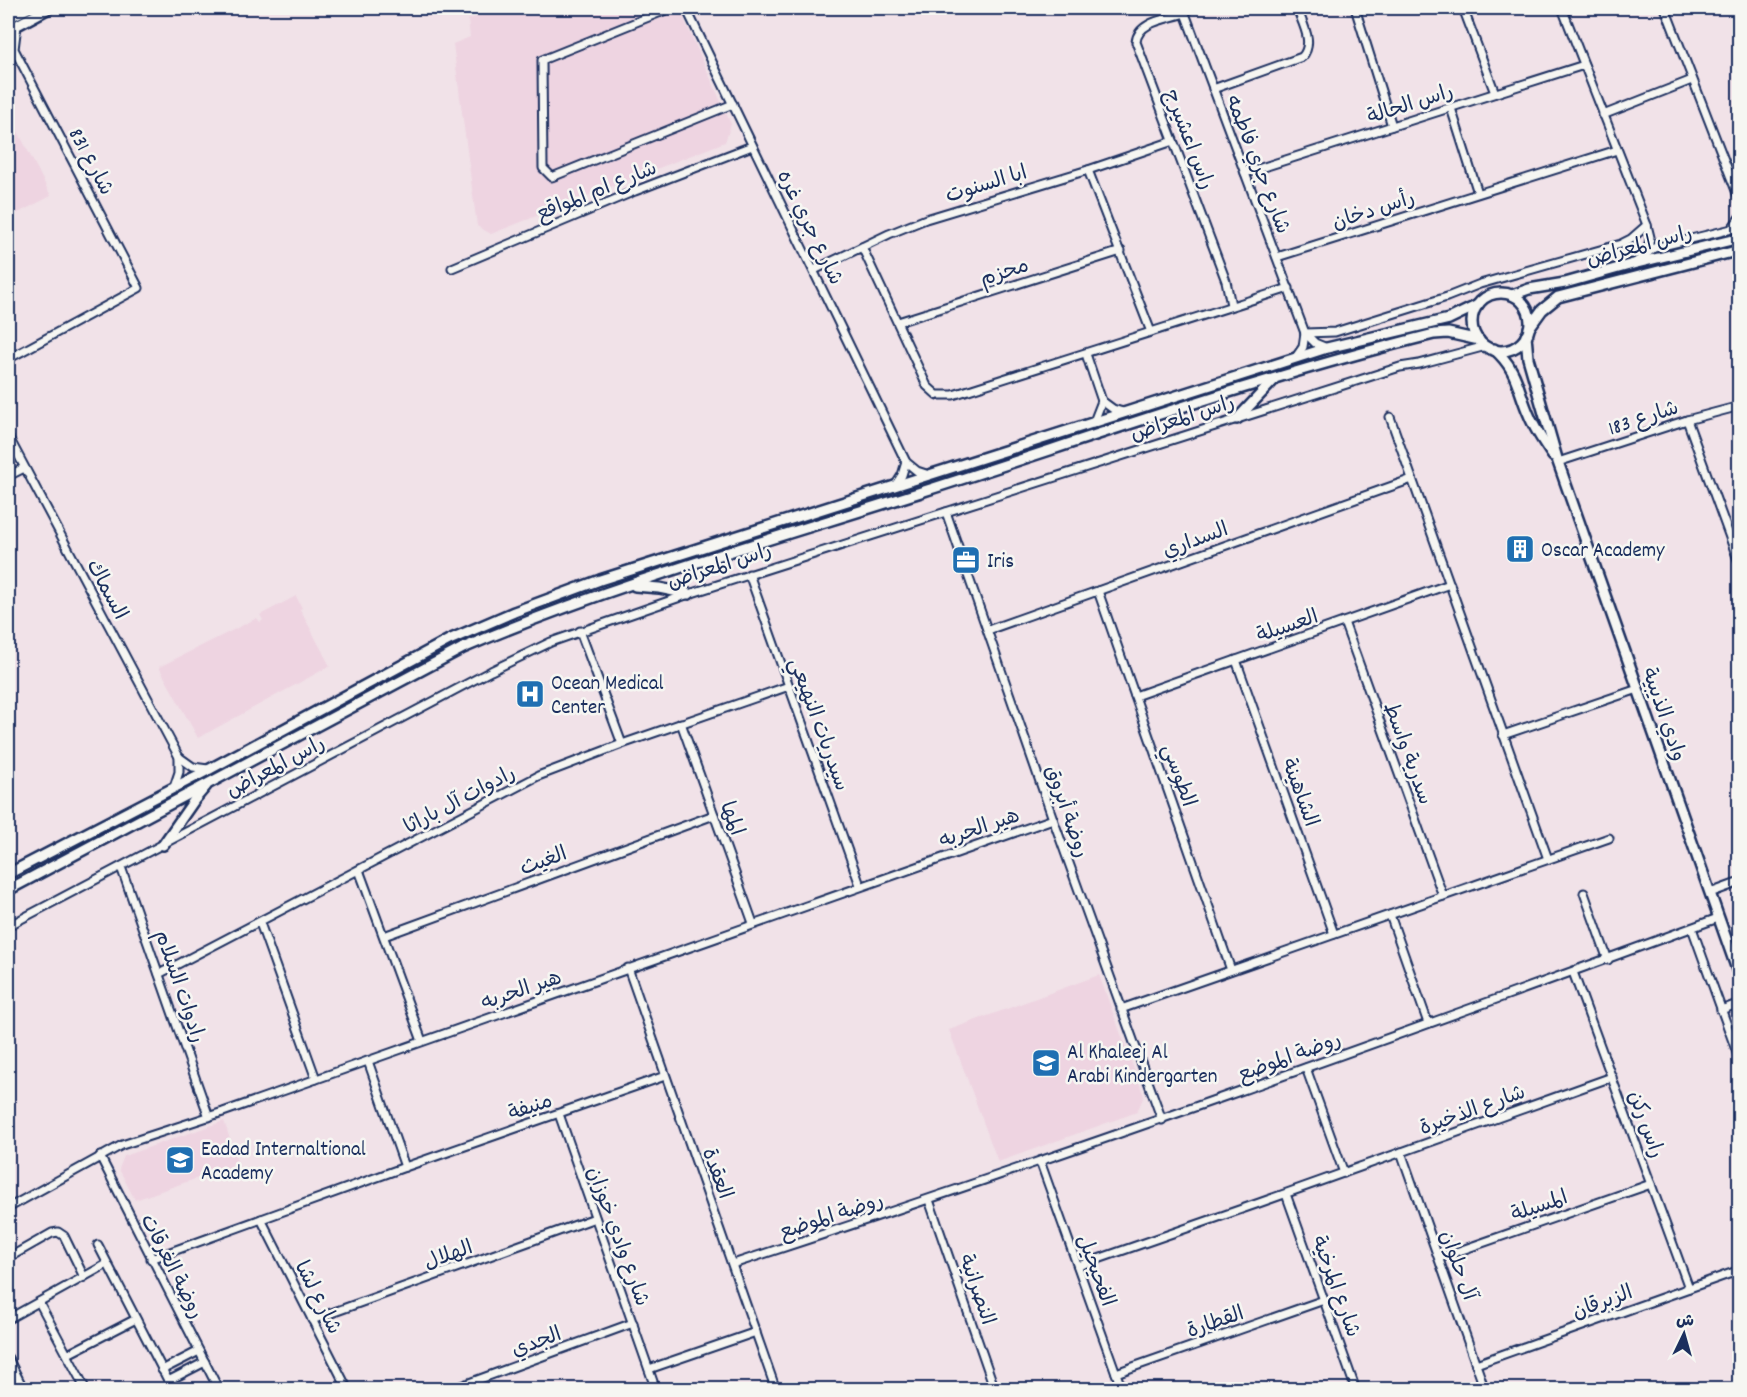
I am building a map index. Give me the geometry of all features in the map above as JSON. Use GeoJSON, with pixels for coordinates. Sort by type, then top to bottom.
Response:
{"type":"FeatureCollection","features":[{"type":"Feature","properties":{"kind":"street"},"geometry":{"type":"LineString","coordinates":[[8,30],[12,16],[28,8]]}},
{"type":"Feature","properties":{"kind":"street"},"geometry":{"type":"LineString","coordinates":[[12,16],[49,8]]}},
{"type":"Feature","properties":{"kind":"street"},"geometry":{"type":"LineString","coordinates":[[671,8],[542,60],[543,168],[552,177],[733,104]]}},
{"type":"Feature","properties":{"kind":"street","name":"شارع جري غره"},"geometry":{"type":"LineString","coordinates":[[686,8],[906,462]]}},
{"type":"Feature","properties":{"kind":"street"},"geometry":{"type":"LineString","coordinates":[[1213,89],[1302,57],[1309,42],[1297,8]]}},
{"type":"Feature","properties":{"kind":"street"},"geometry":{"type":"LineString","coordinates":[[1355,8],[1392,126]]}},
{"type":"Feature","properties":{"kind":"street"},"geometry":{"type":"LineString","coordinates":[[1463,8],[1496,93]]}},
{"type":"Feature","properties":{"kind":"street"},"geometry":{"type":"LineString","coordinates":[[1562,8],[1648,229],[1648,250]]}},
{"type":"Feature","properties":{"kind":"street"},"geometry":{"type":"LineString","coordinates":[[1665,8],[1740,201]]}},
{"type":"Feature","properties":{"kind":"street","name":"شارع جري فاطمه"},"geometry":{"type":"LineString","coordinates":[[1184,10],[1305,333]]}},
{"type":"Feature","properties":{"kind":"street","name":"راس اعشيرج"},"geometry":{"type":"LineString","coordinates":[[1184,10],[1143,27],[1137,36],[1138,47],[1227,281],[1232,305]]}},
{"type":"Feature","properties":{"kind":"street","name":"شارع 831"},"geometry":{"type":"LineString","coordinates":[[8,359],[140,288],[11,47],[14,36],[12,16]]}},
{"type":"Feature","properties":{"kind":"street","name":"راس الحالة"},"geometry":{"type":"LineString","coordinates":[[1245,173],[1584,65]]}},
{"type":"Feature","properties":{"kind":"street"},"geometry":{"type":"LineString","coordinates":[[1603,115],[1692,80]]}},
{"type":"Feature","properties":{"kind":"street"},"geometry":{"type":"LineString","coordinates":[[1451,108],[1478,193]]}},
{"type":"Feature","properties":{"kind":"street","name":"ابا السنوت"},"geometry":{"type":"LineString","coordinates":[[814,270],[926,219],[1088,170],[1173,141]]}},
{"type":"Feature","properties":{"kind":"street","name":"شارع ام المواقع"},"geometry":{"type":"LineString","coordinates":[[452,268],[635,191],[752,146]]}},
{"type":"Feature","properties":{"kind":"street","name":"رأس دخان"},"geometry":{"type":"LineString","coordinates":[[1277,257],[1617,150]]}},
{"type":"Feature","properties":{"kind":"street"},"geometry":{"type":"LineString","coordinates":[[1088,170],[1151,332]]}},
{"type":"Feature","properties":{"kind":"street"},"geometry":{"type":"LineString","coordinates":[[1633,264],[1648,250],[1736,227],[1740,217]]}},
{"type":"Feature","properties":{"kind":"street"},"geometry":{"type":"LineString","coordinates":[[1648,229],[1659,240],[1671,243]]}},
{"type":"Feature","properties":{"kind":"street","name":"راس المعراض"},"geometry":{"type":"LineString","coordinates":[[1305,333],[1335,332],[1447,297],[1480,284],[1622,244],[1648,229]]}},
{"type":"Feature","properties":{"kind":"street","name":"راس المعراض"},"geometry":{"type":"LineString","coordinates":[[1512,295],[1740,238]]}},
{"type":"Feature","properties":{"kind":"street"},"geometry":{"type":"LineString","coordinates":[[862,247],[927,386],[937,395],[953,395],[1288,288]]}},
{"type":"Feature","properties":{"kind":"street","name":"راس المعراض"},"geometry":{"type":"LineString","coordinates":[[1527,332],[1542,310],[1564,295],[1740,250]]}},
{"type":"Feature","properties":{"kind":"street","name":"محزم"},"geometry":{"type":"LineString","coordinates":[[898,322],[1121,251]]}},
{"type":"Feature","properties":{"kind":"street"},"geometry":{"type":"LineString","coordinates":[[1493,294],[1512,295],[1525,305],[1528,312],[1527,332],[1512,348],[1503,350],[1486,345],[1474,332],[1473,313],[1478,304],[1493,294]]}},
{"type":"Feature","properties":{"kind":"street","name":"راس المعراض"},"geometry":{"type":"LineString","coordinates":[[8,874],[210,769],[449,640],[514,612],[600,580],[1327,348],[1449,319],[1478,304]]}},
{"type":"Feature","properties":{"kind":"street","name":"وادي الذيبية"},"geometry":{"type":"LineString","coordinates":[[1527,332],[1527,357],[1558,462],[1740,978]]}},
{"type":"Feature","properties":{"kind":"street"},"geometry":{"type":"LineString","coordinates":[[1305,333],[1314,343],[1327,348]]}},
{"type":"Feature","properties":{"kind":"street"},"geometry":{"type":"LineString","coordinates":[[1295,359],[1303,347],[1305,333]]}},
{"type":"Feature","properties":{"kind":"street","name":"راس المعراض"},"geometry":{"type":"LineString","coordinates":[[8,890],[463,648],[533,618],[1277,378],[1434,334],[1449,333],[1486,345]]}},
{"type":"Feature","properties":{"kind":"street","name":"راس المعراض"},"geometry":{"type":"LineString","coordinates":[[8,926],[491,671],[551,642],[749,574],[1400,367],[1419,364],[1486,345]]}},
{"type":"Feature","properties":{"kind":"street","name":"وادي الذيبية"},"geometry":{"type":"LineString","coordinates":[[1486,345],[1507,361],[1515,374],[1533,424],[1558,462]]}},
{"type":"Feature","properties":{"kind":"street"},"geometry":{"type":"LineString","coordinates":[[1086,354],[1102,401],[1113,409],[1126,413]]}},
{"type":"Feature","properties":{"kind":"street"},"geometry":{"type":"LineString","coordinates":[[1237,419],[1277,378]]}},
{"type":"Feature","properties":{"kind":"street"},"geometry":{"type":"LineString","coordinates":[[1093,424],[1102,401]]}},
{"type":"Feature","properties":{"kind":"street","name":"شارع 183"},"geometry":{"type":"LineString","coordinates":[[1558,462],[1687,420],[1740,406]]}},
{"type":"Feature","properties":{"kind":"street"},"geometry":{"type":"LineString","coordinates":[[1390,417],[1548,859]]}},
{"type":"Feature","properties":{"kind":"street"},"geometry":{"type":"LineString","coordinates":[[1687,420],[1740,565]]}},
{"type":"Feature","properties":{"kind":"street","name":"السماك"},"geometry":{"type":"LineString","coordinates":[[8,436],[179,757]]}},
{"type":"Feature","properties":{"kind":"street"},"geometry":{"type":"LineString","coordinates":[[895,486],[906,462],[917,471],[930,475]]}},
{"type":"Feature","properties":{"kind":"street"},"geometry":{"type":"LineString","coordinates":[[8,476],[24,468]]}},
{"type":"Feature","properties":{"kind":"street","name":"السداري"},"geometry":{"type":"LineString","coordinates":[[988,630],[1412,479]]}},
{"type":"Feature","properties":{"kind":"street","name":"روضة أبروق"},"geometry":{"type":"LineString","coordinates":[[946,512],[1053,819],[1162,1120]]}},
{"type":"Feature","properties":{"kind":"street","name":"سيدريات النهيعي"},"geometry":{"type":"LineString","coordinates":[[749,574],[860,885]]}},
{"type":"Feature","properties":{"kind":"street","name":"العسيلة"},"geometry":{"type":"LineString","coordinates":[[1135,696],[1450,584]]}},
{"type":"Feature","properties":{"kind":"street"},"geometry":{"type":"LineString","coordinates":[[627,586],[659,588],[689,594]]}},
{"type":"Feature","properties":{"kind":"street","name":"الطوسي"},"geometry":{"type":"LineString","coordinates":[[1098,591],[1232,970]]}},
{"type":"Feature","properties":{"kind":"street","name":"سدرية واسط"},"geometry":{"type":"LineString","coordinates":[[1344,622],[1443,896]]}},
{"type":"Feature","properties":{"kind":"street"},"geometry":{"type":"LineString","coordinates":[[580,631],[622,744]]}},
{"type":"Feature","properties":{"kind":"street","name":"الشاهينة"},"geometry":{"type":"LineString","coordinates":[[1236,660],[1334,934]]}},
{"type":"Feature","properties":{"kind":"street","name":"رادوات آل باراثا"},"geometry":{"type":"LineString","coordinates":[[159,974],[538,776],[789,686]]}},
{"type":"Feature","properties":{"kind":"street"},"geometry":{"type":"LineString","coordinates":[[1503,735],[1638,689]]}},
{"type":"Feature","properties":{"kind":"street","name":"المها"},"geometry":{"type":"LineString","coordinates":[[681,723],[753,923]]}},
{"type":"Feature","properties":{"kind":"street"},"geometry":{"type":"LineString","coordinates":[[179,757],[193,767],[210,769]]}},
{"type":"Feature","properties":{"kind":"street"},"geometry":{"type":"LineString","coordinates":[[174,787],[179,772],[179,757]]}},
{"type":"Feature","properties":{"kind":"street"},"geometry":{"type":"LineString","coordinates":[[164,845],[195,799],[211,780]]}},
{"type":"Feature","properties":{"kind":"street","name":"الغيث"},"geometry":{"type":"LineString","coordinates":[[384,936],[714,815]]}},
{"type":"Feature","properties":{"kind":"street","name":"هير الحربه"},"geometry":{"type":"LineString","coordinates":[[8,1208],[122,1145],[209,1117],[860,885],[1053,819]]}},
{"type":"Feature","properties":{"kind":"street"},"geometry":{"type":"LineString","coordinates":[[1121,1010],[1609,838]]}},
{"type":"Feature","properties":{"kind":"street","name":"رادوات السلام"},"geometry":{"type":"LineString","coordinates":[[121,867],[209,1117]]}},
{"type":"Feature","properties":{"kind":"street"},"geometry":{"type":"LineString","coordinates":[[359,870],[422,1041]]}},
{"type":"Feature","properties":{"kind":"street"},"geometry":{"type":"LineString","coordinates":[[1710,893],[1740,882]]}},
{"type":"Feature","properties":{"kind":"street"},"geometry":{"type":"LineString","coordinates":[[1584,893],[1608,960]]}},
{"type":"Feature","properties":{"kind":"street"},"geometry":{"type":"LineString","coordinates":[[1390,915],[1428,1023]]}},
{"type":"Feature","properties":{"kind":"street","name":"روضة الموضع"},"geometry":{"type":"LineString","coordinates":[[733,1264],[1162,1120],[1608,960],[1718,918]]}},
{"type":"Feature","properties":{"kind":"street"},"geometry":{"type":"LineString","coordinates":[[260,922],[316,1079]]}},
{"type":"Feature","properties":{"kind":"street"},"geometry":{"type":"LineString","coordinates":[[1692,928],[1740,1061]]}},
{"type":"Feature","properties":{"kind":"street","name":"العقدة"},"geometry":{"type":"LineString","coordinates":[[628,968],[776,1389]]}},
{"type":"Feature","properties":{"kind":"street","name":"راس ركن"},"geometry":{"type":"LineString","coordinates":[[1574,972],[1689,1288]]}},
{"type":"Feature","properties":{"kind":"street"},"geometry":{"type":"LineString","coordinates":[[1722,1010],[1740,1004]]}},
{"type":"Feature","properties":{"kind":"street"},"geometry":{"type":"LineString","coordinates":[[368,1061],[405,1167]]}},
{"type":"Feature","properties":{"kind":"street"},"geometry":{"type":"LineString","coordinates":[[1306,1068],[1344,1173]]}},
{"type":"Feature","properties":{"kind":"street","name":"منيفة"},"geometry":{"type":"LineString","coordinates":[[151,1259],[665,1076]]}},
{"type":"Feature","properties":{"kind":"street","name":"شارع الذخيرة"},"geometry":{"type":"LineString","coordinates":[[1078,1266],[1612,1077]]}},
{"type":"Feature","properties":{"kind":"street","name":"شارع وادي خوزان"},"geometry":{"type":"LineString","coordinates":[[559,1114],[656,1389]]}},
{"type":"Feature","properties":{"kind":"street","name":"آل حلوان"},"geometry":{"type":"LineString","coordinates":[[1401,1152],[1485,1389]]}},
{"type":"Feature","properties":{"kind":"street","name":"روضة الغرقات"},"geometry":{"type":"LineString","coordinates":[[99,1156],[219,1389]]}},
{"type":"Feature","properties":{"kind":"street","name":"الفحيحيل"},"geometry":{"type":"LineString","coordinates":[[1040,1161],[1122,1389]]}},
{"type":"Feature","properties":{"kind":"street","name":"المسيلة"},"geometry":{"type":"LineString","coordinates":[[1438,1258],[1651,1184]]}},
{"type":"Feature","properties":{"kind":"street","name":"شارع المرخية"},"geometry":{"type":"LineString","coordinates":[[1286,1194],[1356,1389]]}},
{"type":"Feature","properties":{"kind":"street","name":"النصرانية"},"geometry":{"type":"LineString","coordinates":[[929,1200],[995,1389]]}},
{"type":"Feature","properties":{"kind":"street","name":"الهلال"},"geometry":{"type":"LineString","coordinates":[[312,1320],[596,1218]]}},
{"type":"Feature","properties":{"kind":"street","name":"شارع لشا"},"geometry":{"type":"LineString","coordinates":[[261,1220],[348,1389]]}},
{"type":"Feature","properties":{"kind":"street"},"geometry":{"type":"LineString","coordinates":[[8,1258],[52,1233],[58,1232],[64,1236],[84,1277]]}},
{"type":"Feature","properties":{"kind":"street"},"geometry":{"type":"LineString","coordinates":[[98,1245],[173,1389]]}},
{"type":"Feature","properties":{"kind":"street"},"geometry":{"type":"LineString","coordinates":[[8,1319],[107,1264]]}},
{"type":"Feature","properties":{"kind":"street","name":"الزبرقان"},"geometry":{"type":"LineString","coordinates":[[1476,1364],[1740,1270]]}},
{"type":"Feature","properties":{"kind":"street","name":"القطارة"},"geometry":{"type":"LineString","coordinates":[[1116,1373],[1324,1300]]}},
{"type":"Feature","properties":{"kind":"street"},"geometry":{"type":"LineString","coordinates":[[39,1302],[86,1389]]}},
{"type":"Feature","properties":{"kind":"street"},"geometry":{"type":"LineString","coordinates":[[68,1354],[136,1319]]}},
{"type":"Feature","properties":{"kind":"street","name":"الجدي"},"geometry":{"type":"LineString","coordinates":[[450,1389],[633,1323]]}},
{"type":"Feature","properties":{"kind":"street"},"geometry":{"type":"LineString","coordinates":[[649,1369],[756,1332]]}},
{"type":"Feature","properties":{"kind":"street"},"geometry":{"type":"LineString","coordinates":[[162,1370],[199,1351]]}},
{"type":"Feature","properties":{"kind":"street"},"geometry":{"type":"LineString","coordinates":[[8,1358],[24,1389]]}},
{"type":"Feature","properties":{"kind":"street"},"geometry":{"type":"LineString","coordinates":[[168,1381],[205,1362]]}},
{"type":"Feature","properties":{"kind":"shaded area"},"geometry":{"type":"Polygon","coordinates":[[[500,8],[679,8],[731,124],[725,142],[491,234],[477,226],[453,44],[470,37],[468,20],[500,8]]]}},
{"type":"Feature","properties":{"kind":"shaded area"},"geometry":{"type":"Polygon","coordinates":[[[8,112],[51,196],[8,218],[8,112]]]}},
{"type":"Feature","properties":{"kind":"shaded area"},"geometry":{"type":"Polygon","coordinates":[[[296,596],[302,608],[300,609],[330,666],[198,738],[159,667],[257,618],[260,622],[263,620],[260,615],[296,596]]]}},
{"type":"Feature","properties":{"kind":"shaded area","name":"Al Khaleej Al Arabi Kindergarten"},"geometry":{"type":"Polygon","coordinates":[[[1099,975],[1144,1096],[1137,1112],[998,1162],[949,1030],[1099,975]]]}},
{"type":"Feature","properties":{"kind":"shaded area","name":"Eadad Internaltional Academy"},"geometry":{"type":"Polygon","coordinates":[[[224,1121],[238,1164],[135,1200],[119,1169],[124,1156],[224,1121]]]}},
{"type":"Feature","properties":{"kind":"place","name":"Oscar Academy"},"geometry":{"type":"Point","coordinates":[1520,549]}},
{"type":"Feature","properties":{"kind":"place","name":"Iris"},"geometry":{"type":"Point","coordinates":[966,560]}},
{"type":"Feature","properties":{"kind":"place","name":"Ocean Medical Center"},"geometry":{"type":"Point","coordinates":[530,694]}},
{"type":"Feature","properties":{"kind":"place","name":"Al Khaleej Al Arabi Kindergarten"},"geometry":{"type":"Point","coordinates":[1046,1063]}},
{"type":"Feature","properties":{"kind":"place","name":"Eadad Internaltional Academy"},"geometry":{"type":"Point","coordinates":[180,1160]}}]}
